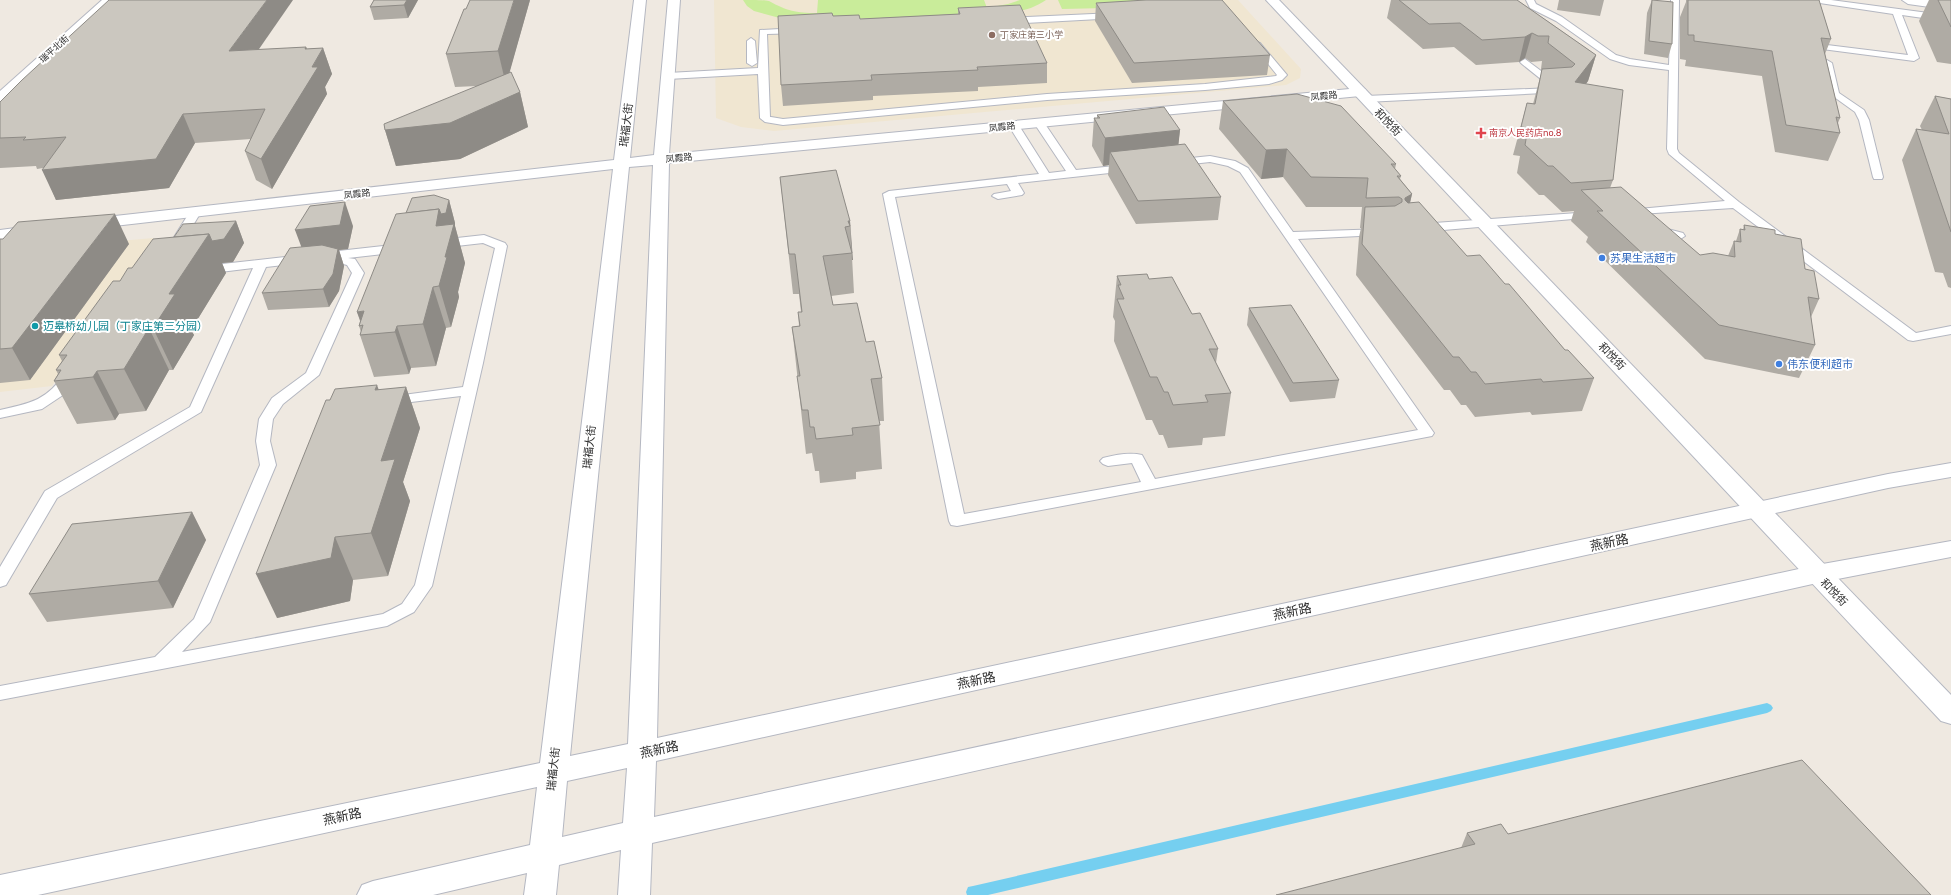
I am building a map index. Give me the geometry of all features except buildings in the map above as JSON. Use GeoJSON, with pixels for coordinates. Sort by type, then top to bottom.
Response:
{"type":"FeatureCollection","features":[{"type":"Feature","properties":{"kind":"street","name":"瑞平北街"},"geometry":{"type":"LineString","coordinates":[[0,99],[109,0]]}},
{"type":"Feature","properties":{"kind":"street","name":"瑞福大街"},"geometry":{"type":"LineString","coordinates":[[540,895],[640,0]]}},
{"type":"Feature","properties":{"kind":"street"},"geometry":{"type":"LineString","coordinates":[[634,895],[642,753],[661,160],[674,0]]}},
{"type":"Feature","properties":{"kind":"street","name":"和悦街"},"geometry":{"type":"LineString","coordinates":[[1272,0],[1951,713]]}},
{"type":"Feature","properties":{"kind":"street"},"geometry":{"type":"LineString","coordinates":[[1908,0],[1951,6]]}},
{"type":"Feature","properties":{"kind":"street","name":"凤霞路"},"geometry":{"type":"LineString","coordinates":[[70,226],[621,164],[1039,123],[1363,96]]}},
{"type":"Feature","properties":{"kind":"street"},"geometry":{"type":"LineString","coordinates":[[0,234],[55,228]]}},
{"type":"Feature","properties":{"kind":"street","name":"燕新路"},"geometry":{"type":"LineString","coordinates":[[0,889],[642,753],[1888,481],[1951,470]]}},
{"type":"Feature","properties":{"kind":"street"},"geometry":{"type":"LineString","coordinates":[[373,895],[638,833],[1817,574],[1951,548]]}},
{"type":"Feature","properties":{"kind":"lane"},"geometry":{"type":"LineString","coordinates":[[1530,0],[1533,6],[1559,19],[1613,57],[1629,62],[1674,68]]}},
{"type":"Feature","properties":{"kind":"lane"},"geometry":{"type":"LineString","coordinates":[[1675,0],[1672,149],[1674,154],[1735,204],[1913,337],[1951,330]]}},
{"type":"Feature","properties":{"kind":"lane"},"geometry":{"type":"LineString","coordinates":[[1812,3],[1951,19]]}},
{"type":"Feature","properties":{"kind":"lane"},"geometry":{"type":"LineString","coordinates":[[1878,177],[1864,120],[1859,110],[1835,94],[1821,42],[1914,58],[1897,12]]}},
{"type":"Feature","properties":{"kind":"lane"},"geometry":{"type":"LineString","coordinates":[[1001,21],[1127,15]]}},
{"type":"Feature","properties":{"kind":"lane"},"geometry":{"type":"LineString","coordinates":[[811,30],[763,32],[765,118],[783,122],[1047,97],[1269,82],[1279,78],[1282,75],[1253,40]]}},
{"type":"Feature","properties":{"kind":"lane"},"geometry":{"type":"LineString","coordinates":[[751,41],[752,63]]}},
{"type":"Feature","properties":{"kind":"lane"},"geometry":{"type":"LineString","coordinates":[[1363,96],[1561,90],[1525,62]]}},
{"type":"Feature","properties":{"kind":"lane"},"geometry":{"type":"LineString","coordinates":[[668,72],[752,63],[763,67]]}},
{"type":"Feature","properties":{"kind":"lane"},"geometry":{"type":"LineString","coordinates":[[668,72],[763,67]]}},
{"type":"Feature","properties":{"kind":"lane"},"geometry":{"type":"LineString","coordinates":[[1039,123],[1073,174]]}},
{"type":"Feature","properties":{"kind":"lane"},"geometry":{"type":"LineString","coordinates":[[1014,126],[1046,177]]}},
{"type":"Feature","properties":{"kind":"lane"},"geometry":{"type":"LineString","coordinates":[[1210,159],[1231,163],[1244,170],[1427,433],[957,521],[888,194],[1046,177],[1210,159]]}},
{"type":"Feature","properties":{"kind":"lane"},"geometry":{"type":"LineString","coordinates":[[998,196],[1018,194],[1011,181]]}},
{"type":"Feature","properties":{"kind":"lane"},"geometry":{"type":"LineString","coordinates":[[1618,213],[1735,204]]}},
{"type":"Feature","properties":{"kind":"lane"},"geometry":{"type":"LineString","coordinates":[[173,248],[195,212]]}},
{"type":"Feature","properties":{"kind":"lane"},"geometry":{"type":"LineString","coordinates":[[1634,212],[1654,230],[1679,236]]}},
{"type":"Feature","properties":{"kind":"lane"},"geometry":{"type":"LineString","coordinates":[[1405,229],[1603,215]]}},
{"type":"Feature","properties":{"kind":"lane"},"geometry":{"type":"LineString","coordinates":[[1289,236],[1388,230]]}},
{"type":"Feature","properties":{"kind":"lane"},"geometry":{"type":"LineString","coordinates":[[0,693],[387,620],[408,608],[423,586],[469,392],[501,246],[484,239],[193,272]]}},
{"type":"Feature","properties":{"kind":"lane"},"geometry":{"type":"LineString","coordinates":[[160,663],[201,622],[268,465],[263,441],[266,419],[277,401],[312,375],[358,273],[351,262],[329,256]]}},
{"type":"Feature","properties":{"kind":"lane"},"geometry":{"type":"LineString","coordinates":[[0,581],[51,495],[196,409],[262,264]]}},
{"type":"Feature","properties":{"kind":"lane"},"geometry":{"type":"LineString","coordinates":[[0,414],[38,406],[61,390],[78,365]]}},
{"type":"Feature","properties":{"kind":"lane"},"geometry":{"type":"LineString","coordinates":[[403,399],[469,392]]}},
{"type":"Feature","properties":{"kind":"lane"},"geometry":{"type":"LineString","coordinates":[[1108,461],[1137,458],[1150,485]]}},
{"type":"Feature","properties":{"kind":"shaded area","name":"丁家庄第三小学"},"geometry":{"type":"Polygon","coordinates":[[[714,0],[1238,0],[1301,69],[1300,78],[1286,85],[774,131],[741,127],[716,118],[714,0]]]}},
{"type":"Feature","properties":{"kind":"shaded area","name":"迈皋桥幼儿园（丁家庄第三分园）"},"geometry":{"type":"Polygon","coordinates":[[[154,238],[52,386],[0,392],[0,251],[154,238]]]}},
{"type":"Feature","properties":{"kind":"green space"},"geometry":{"type":"Polygon","coordinates":[[[743,0],[769,1],[792,11],[817,13],[818,0],[984,0],[987,8],[1020,0],[1046,0],[1026,10],[990,16],[787,20],[754,11],[747,6],[743,0]]]}},
{"type":"Feature","properties":{"kind":"green space"},"geometry":{"type":"Polygon","coordinates":[[[1058,0],[1148,0],[1152,7],[1062,9],[1058,0]]]}},
{"type":"Feature","properties":{"kind":"waterway"},"geometry":{"type":"LineString","coordinates":[[973,892],[1767,708]]}},
{"type":"Feature","properties":{"kind":"place","name":"丁家庄第三小学"},"geometry":{"type":"Point","coordinates":[992,35]}},
{"type":"Feature","properties":{"kind":"place","name":"南京人民药店no.8"},"geometry":{"type":"Point","coordinates":[1481,133]}},
{"type":"Feature","properties":{"kind":"place","name":"苏果生活超市"},"geometry":{"type":"Point","coordinates":[1602,258]}},
{"type":"Feature","properties":{"kind":"place","name":"迈皋桥幼儿园（丁家庄第三分园）"},"geometry":{"type":"Point","coordinates":[35,326]}},
{"type":"Feature","properties":{"kind":"place","name":"伟东便利超市"},"geometry":{"type":"Point","coordinates":[1779,364]}}]}
